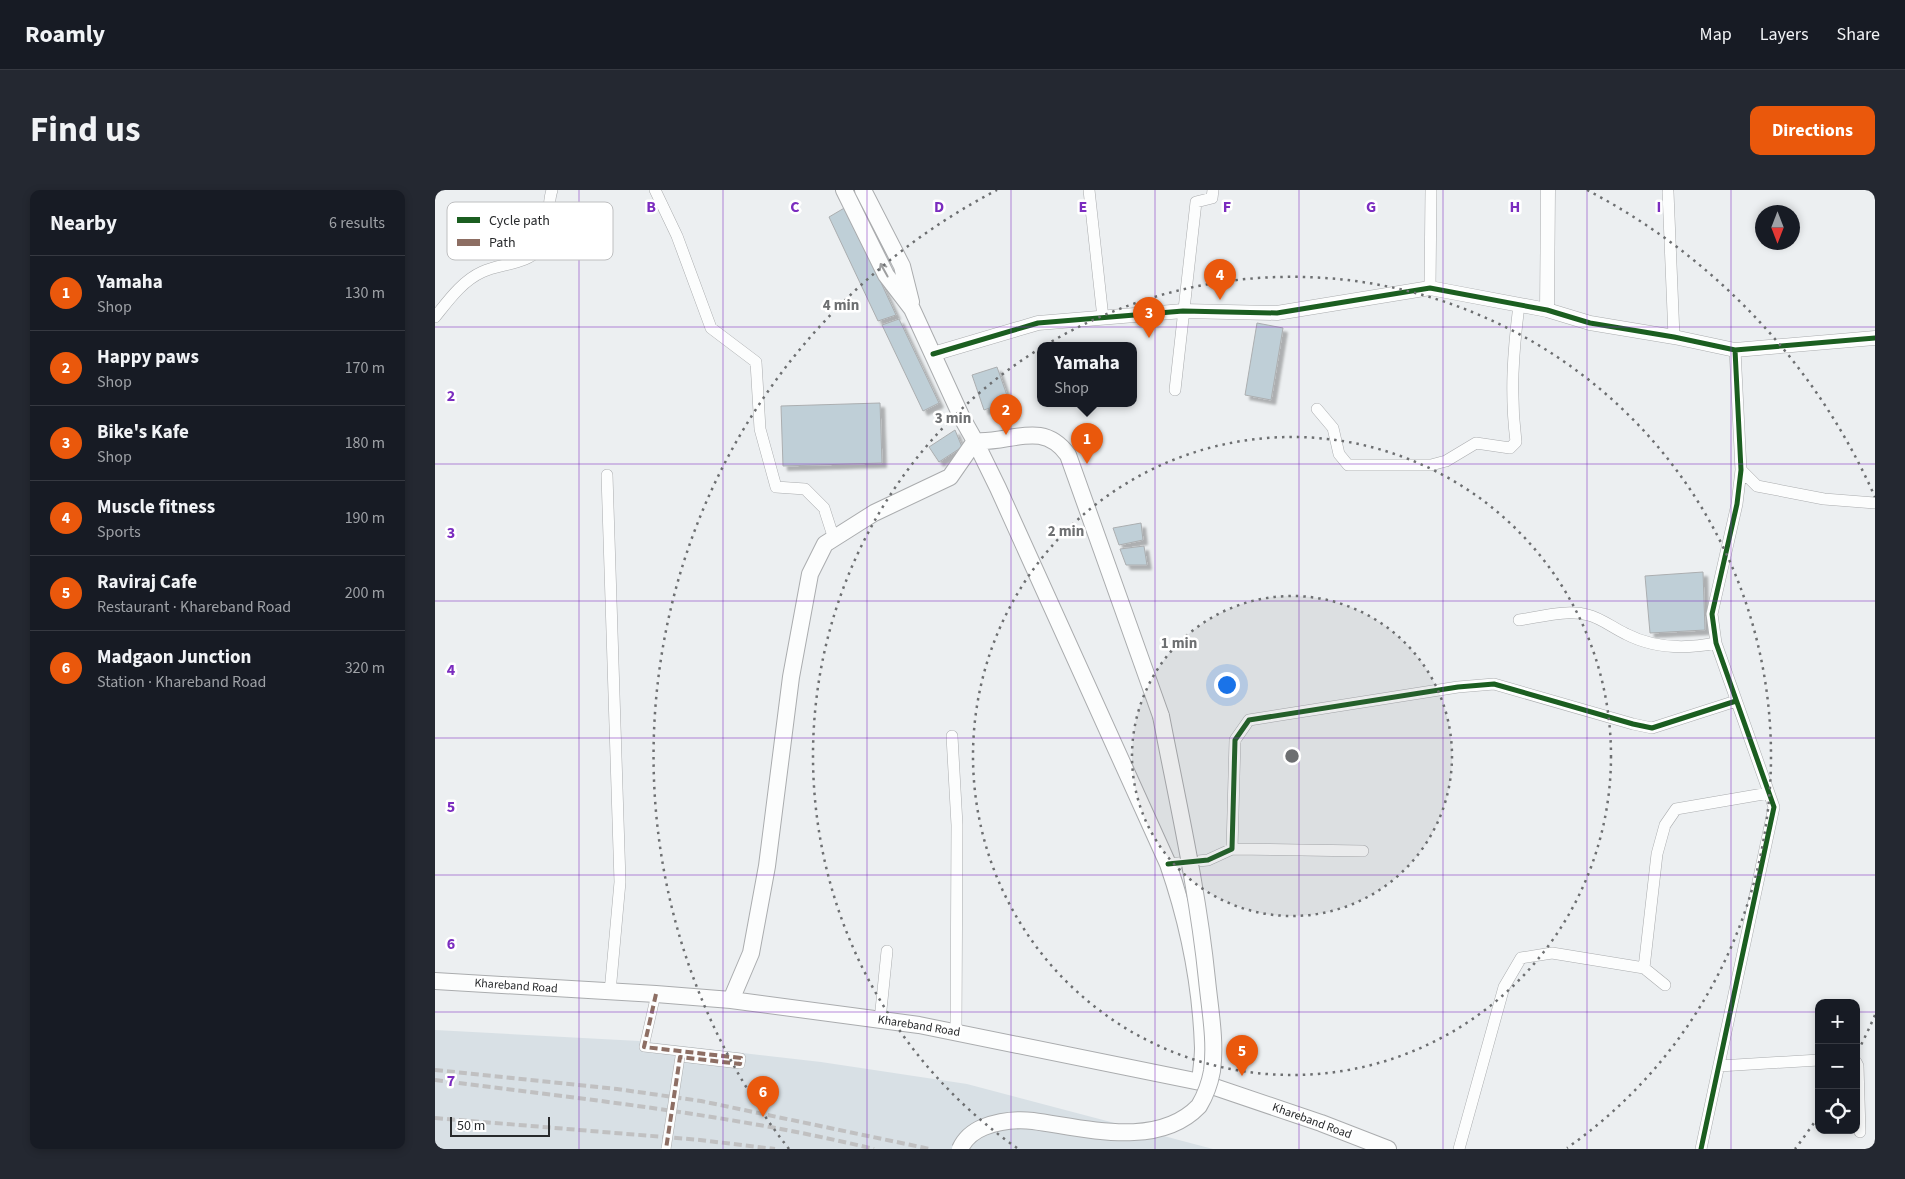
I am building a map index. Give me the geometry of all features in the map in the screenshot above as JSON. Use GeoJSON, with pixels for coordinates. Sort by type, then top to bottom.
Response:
{"type":"FeatureCollection","features":[{"type":"Feature","properties":{"kind":"main road"},"geometry":{"type":"LineString","coordinates":[[844,190],[886,274],[912,309],[962,418],[998,488],[1168,864],[1179,897],[1196,976],[1203,1049],[1200,1082]]}},
{"type":"Feature","properties":{"kind":"main road"},"geometry":{"type":"LineString","coordinates":[[863,190],[902,266],[912,309]]}},
{"type":"Feature","properties":{"kind":"main road"},"geometry":{"type":"LineString","coordinates":[[960,1149],[971,1134],[981,1128],[999,1122],[1014,1120],[1033,1121],[1125,1139],[1167,1131],[1183,1121],[1199,1106],[1212,1072],[1213,1053],[1203,944],[1195,889],[1161,716],[1067,455],[1060,444],[1047,437],[1033,435],[986,442],[975,441]]}},
{"type":"Feature","properties":{"kind":"main road"},"geometry":{"type":"LineString","coordinates":[[731,1000],[751,954],[765,876],[791,677],[810,574],[825,544],[874,513],[950,477],[975,441]]}},
{"type":"Feature","properties":{"kind":"main road","name":"Khareband Road"},"geometry":{"type":"LineString","coordinates":[[435,981],[731,1000],[956,1032],[1200,1082],[1321,1123],[1388,1149]]}},
{"type":"Feature","properties":{"kind":"street"},"geometry":{"type":"LineString","coordinates":[[655,190],[677,236],[711,328],[756,362],[760,429],[775,487],[805,489],[824,508],[834,538]]}},
{"type":"Feature","properties":{"kind":"street"},"geometry":{"type":"LineString","coordinates":[[1089,190],[1103,318]]}},
{"type":"Feature","properties":{"kind":"street"},"geometry":{"type":"LineString","coordinates":[[1175,390],[1196,202],[1212,198],[1213,190]]}},
{"type":"Feature","properties":{"kind":"street"},"geometry":{"type":"LineString","coordinates":[[1430,288],[1431,190]]}},
{"type":"Feature","properties":{"kind":"street"},"geometry":{"type":"LineString","coordinates":[[1547,310],[1548,190]]}},
{"type":"Feature","properties":{"kind":"street"},"geometry":{"type":"LineString","coordinates":[[1668,192],[1674,337]]}},
{"type":"Feature","properties":{"kind":"street"},"geometry":{"type":"LineString","coordinates":[[435,317],[452,295],[481,272],[519,260]]}},
{"type":"Feature","properties":{"kind":"street"},"geometry":{"type":"LineString","coordinates":[[933,354],[1038,323],[1183,311],[1277,313],[1430,288],[1547,310],[1590,323],[1674,337],[1735,350],[1875,338]]}},
{"type":"Feature","properties":{"kind":"street"},"geometry":{"type":"LineString","coordinates":[[1317,409],[1333,428],[1339,454],[1348,465],[1431,465],[1446,461],[1476,443],[1510,448],[1516,442],[1513,419],[1512,360],[1519,305]]}},
{"type":"Feature","properties":{"kind":"street"},"geometry":{"type":"LineString","coordinates":[[1701,1149],[1774,807],[1716,643],[1712,614],[1737,504],[1741,470],[1735,350]]}},
{"type":"Feature","properties":{"kind":"street"},"geometry":{"type":"LineString","coordinates":[[1741,470],[1757,486],[1824,499],[1875,503]]}},
{"type":"Feature","properties":{"kind":"street"},"geometry":{"type":"LineString","coordinates":[[607,475],[620,882],[610,992]]}},
{"type":"Feature","properties":{"kind":"street"},"geometry":{"type":"LineString","coordinates":[[1519,620],[1575,613],[1588,615],[1633,638],[1647,642],[1683,646],[1716,643]]}},
{"type":"Feature","properties":{"kind":"street"},"geometry":{"type":"LineString","coordinates":[[1232,849],[1235,740],[1249,720],[1458,687],[1493,684],[1652,728],[1736,701]]}},
{"type":"Feature","properties":{"kind":"street"},"geometry":{"type":"LineString","coordinates":[[952,736],[957,825],[956,1032]]}},
{"type":"Feature","properties":{"kind":"street"},"geometry":{"type":"LineString","coordinates":[[1644,968],[1657,854],[1665,825],[1676,809],[1769,793]]}},
{"type":"Feature","properties":{"kind":"street"},"geometry":{"type":"LineString","coordinates":[[1168,864],[1208,860],[1232,849],[1363,851]]}},
{"type":"Feature","properties":{"kind":"street"},"geometry":{"type":"LineString","coordinates":[[880,1020],[887,951]]}},
{"type":"Feature","properties":{"kind":"street"},"geometry":{"type":"LineString","coordinates":[[1459,1149],[1504,988],[1521,958],[1552,953],[1644,968],[1665,985]]}},
{"type":"Feature","properties":{"kind":"street"},"geometry":{"type":"LineString","coordinates":[[656,994],[644,1047],[741,1058],[740,1064],[680,1057],[666,1149]]}},
{"type":"Feature","properties":{"kind":"street"},"geometry":{"type":"LineString","coordinates":[[1719,1066],[1815,1060]]}},
{"type":"Feature","properties":{"kind":"shaded area"},"geometry":{"type":"Polygon","coordinates":[[[435,1030],[639,1041],[821,1062],[967,1084],[1213,1149],[435,1149],[435,1030]]]}},
{"type":"Feature","properties":{"kind":"building"},"geometry":{"type":"Polygon","coordinates":[[[846,207],[896,315],[878,321],[829,217],[846,207]]]}},
{"type":"Feature","properties":{"kind":"building"},"geometry":{"type":"Polygon","coordinates":[[[899,319],[939,403],[923,411],[882,325],[899,319]]]}},
{"type":"Feature","properties":{"kind":"building"},"geometry":{"type":"Polygon","coordinates":[[[1257,323],[1283,328],[1271,400],[1245,395],[1257,323]]]}},
{"type":"Feature","properties":{"kind":"building"},"geometry":{"type":"Polygon","coordinates":[[[997,367],[1009,401],[984,410],[972,375],[997,367]]]}},
{"type":"Feature","properties":{"kind":"building"},"geometry":{"type":"Polygon","coordinates":[[[880,403],[882,463],[783,466],[781,406],[880,403]]]}},
{"type":"Feature","properties":{"kind":"building"},"geometry":{"type":"Polygon","coordinates":[[[955,430],[962,447],[939,462],[929,447],[955,430]]]}},
{"type":"Feature","properties":{"kind":"building"},"geometry":{"type":"Polygon","coordinates":[[[1141,523],[1143,540],[1119,545],[1113,528],[1141,523]]]}},
{"type":"Feature","properties":{"kind":"building"},"geometry":{"type":"Polygon","coordinates":[[[1144,546],[1147,565],[1126,565],[1120,549],[1144,546]]]}},
{"type":"Feature","properties":{"kind":"building"},"geometry":{"type":"Polygon","coordinates":[[[1703,572],[1705,630],[1650,633],[1645,576],[1703,572]]]}},
{"type":"Feature","properties":{"kind":"railway"},"geometry":{"type":"LineString","coordinates":[[435,1070],[617,1089],[701,1101],[930,1149]]}},
{"type":"Feature","properties":{"kind":"railway"},"geometry":{"type":"LineString","coordinates":[[435,1080],[711,1117],[765,1126],[874,1149]]}},
{"type":"Feature","properties":{"kind":"railway"},"geometry":{"type":"LineString","coordinates":[[435,1118],[700,1140],[775,1149]]}},
{"type":"Feature","properties":{"kind":"marked path"},"geometry":{"type":"LineString","coordinates":[[656,994],[644,1047],[741,1058],[740,1064],[680,1057],[666,1149]]}},
{"type":"Feature","properties":{"kind":"cycle path"},"geometry":{"type":"LineString","coordinates":[[933,354],[1038,323],[1183,311],[1277,313],[1430,288],[1547,310],[1590,323],[1674,337],[1735,350],[1875,338]]}},
{"type":"Feature","properties":{"kind":"cycle path"},"geometry":{"type":"LineString","coordinates":[[1701,1149],[1774,807],[1716,643],[1712,614],[1737,504],[1741,470],[1735,350]]}},
{"type":"Feature","properties":{"kind":"cycle path"},"geometry":{"type":"LineString","coordinates":[[1168,864],[1208,860],[1232,849],[1235,740],[1249,720],[1458,687],[1494,684],[1652,728],[1736,701]]}},
{"type":"Feature","properties":{"kind":"place","name":"Muscle fitness"},"geometry":{"type":"Point","coordinates":[1220,300]}},
{"type":"Feature","properties":{"kind":"place","name":"Bike's Kafe"},"geometry":{"type":"Point","coordinates":[1149,338]}},
{"type":"Feature","properties":{"kind":"place","name":"Happy paws"},"geometry":{"type":"Point","coordinates":[1006,435]}},
{"type":"Feature","properties":{"kind":"place","name":"Yamaha"},"geometry":{"type":"Point","coordinates":[1087,464]}},
{"type":"Feature","properties":{"kind":"place","name":"Raviraj Cafe"},"geometry":{"type":"Point","coordinates":[1242,1076]}},
{"type":"Feature","properties":{"kind":"place","name":"Madgaon Junction"},"geometry":{"type":"Point","coordinates":[763,1117]}}]}
